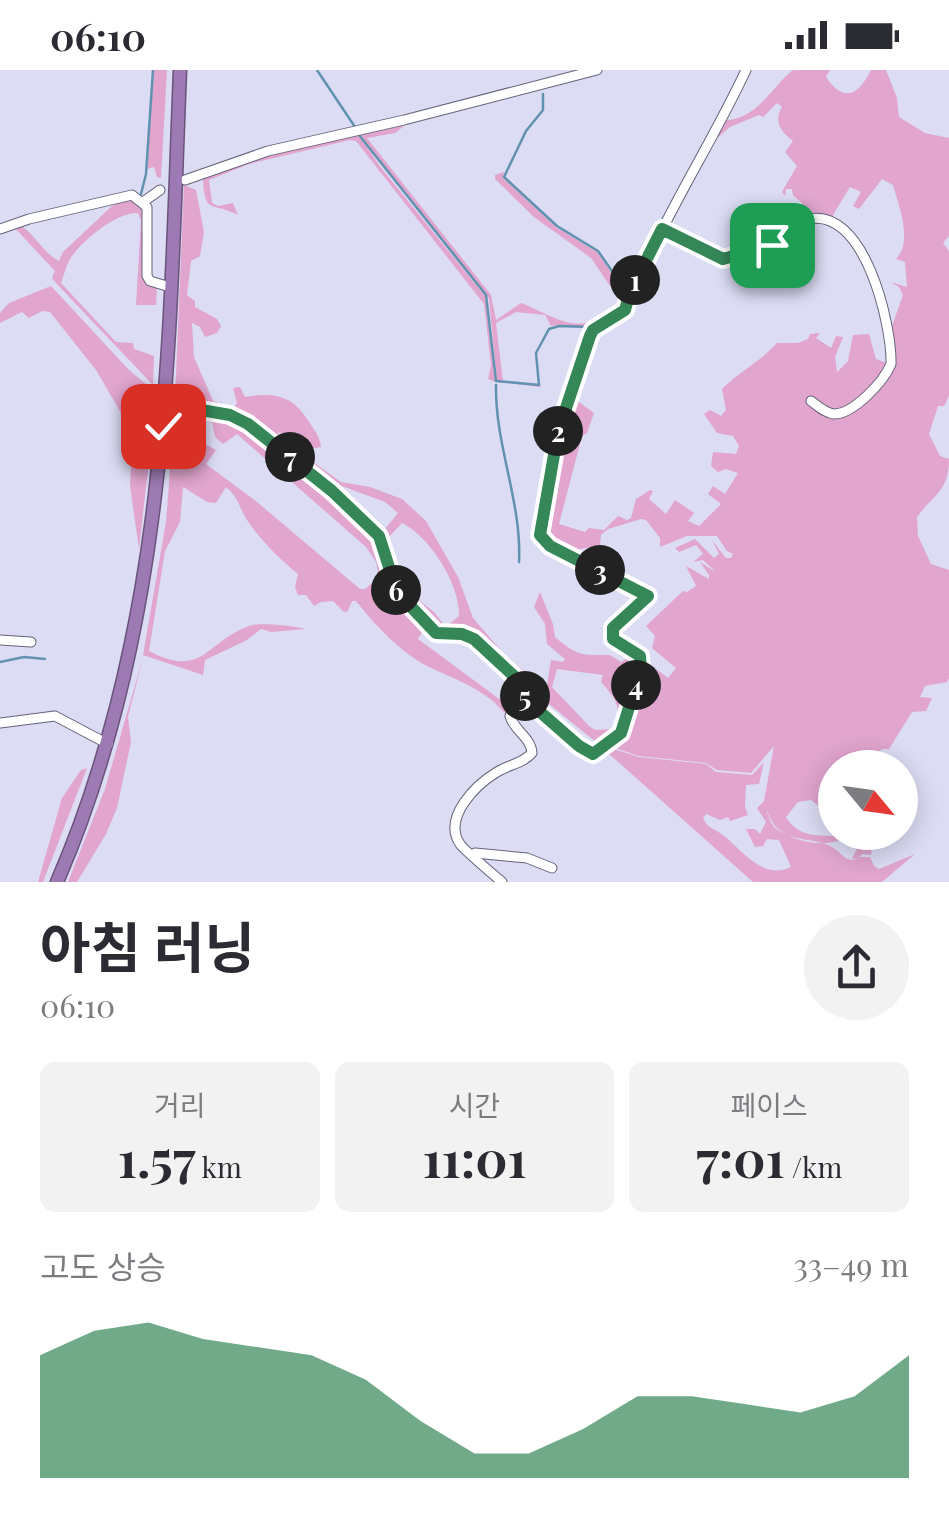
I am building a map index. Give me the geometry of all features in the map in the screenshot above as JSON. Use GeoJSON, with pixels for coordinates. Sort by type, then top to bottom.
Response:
{"type":"FeatureCollection","features":[{"type":"Feature","properties":{"kind":"highway"},"geometry":{"type":"LineString","coordinates":[[58,882],[108,744],[142,599],[163,426],[180,70]]}},
{"type":"Feature","properties":{"kind":"street"},"geometry":{"type":"LineString","coordinates":[[185,180],[268,151],[596,70]]}},
{"type":"Feature","properties":{"kind":"street"},"geometry":{"type":"LineString","coordinates":[[163,426],[180,425],[193,412],[201,410],[230,415],[248,424],[332,491],[379,536],[397,592],[436,633],[462,634],[474,639],[516,678],[524,695],[579,746],[593,754],[621,733],[638,680],[640,656],[617,643],[613,628],[648,593],[550,546],[540,535],[558,432],[593,330],[625,310],[630,292],[746,70]]}},
{"type":"Feature","properties":{"kind":"street"},"geometry":{"type":"LineString","coordinates":[[143,202],[160,190]]}},
{"type":"Feature","properties":{"kind":"street"},"geometry":{"type":"LineString","coordinates":[[0,229],[132,195],[143,202],[148,218],[146,276],[170,287]]}},
{"type":"Feature","properties":{"kind":"street"},"geometry":{"type":"LineString","coordinates":[[662,229],[723,259],[772,245],[807,219],[830,222],[860,248],[877,287],[891,364],[876,388],[841,412],[826,412],[811,401]]}},
{"type":"Feature","properties":{"kind":"street"},"geometry":{"type":"LineString","coordinates":[[0,640],[31,642]]}},
{"type":"Feature","properties":{"kind":"street"},"geometry":{"type":"LineString","coordinates":[[502,882],[461,846],[457,823],[463,804],[482,782],[532,753],[532,746],[515,728],[510,716],[524,695]]}},
{"type":"Feature","properties":{"kind":"street"},"geometry":{"type":"LineString","coordinates":[[0,723],[55,716],[108,744]]}},
{"type":"Feature","properties":{"kind":"street"},"geometry":{"type":"LineString","coordinates":[[472,853],[527,858],[552,868]]}},
{"type":"Feature","properties":{"kind":"shaded area"},"geometry":{"type":"Polygon","coordinates":[[[154,70],[167,70],[161,178],[154,167],[147,169],[154,70]]]}},
{"type":"Feature","properties":{"kind":"shaded area"},"geometry":{"type":"Polygon","coordinates":[[[793,70],[830,70],[826,77],[839,91],[850,93],[861,86],[871,70],[886,70],[897,98],[899,117],[925,133],[949,138],[949,236],[943,243],[949,251],[949,396],[944,406],[938,406],[929,434],[940,456],[949,459],[939,491],[917,517],[918,536],[931,564],[949,570],[949,678],[947,682],[925,686],[920,697],[932,698],[926,711],[912,712],[889,749],[818,750],[818,805],[811,800],[798,802],[786,817],[806,833],[818,835],[818,850],[836,850],[847,859],[854,860],[859,858],[852,859],[856,850],[872,850],[871,855],[859,857],[870,857],[879,869],[915,854],[882,882],[753,882],[616,760],[605,751],[599,752],[607,747],[639,757],[706,764],[716,772],[752,775],[764,762],[759,784],[746,785],[748,815],[730,821],[728,817],[720,820],[706,814],[703,818],[760,866],[769,870],[791,867],[779,840],[767,839],[763,846],[755,847],[746,829],[755,829],[760,834],[766,822],[757,808],[764,801],[774,746],[751,773],[717,770],[706,763],[639,756],[609,746],[622,734],[642,662],[668,678],[676,668],[652,648],[655,636],[646,626],[683,591],[696,586],[686,566],[709,579],[700,562],[716,572],[703,560],[693,562],[703,554],[696,545],[679,552],[675,548],[695,539],[714,558],[719,554],[712,540],[726,558],[733,554],[717,536],[687,536],[660,547],[660,538],[641,519],[608,529],[601,535],[600,545],[583,549],[560,549],[542,533],[560,432],[571,396],[594,413],[587,433],[582,436],[559,524],[585,532],[589,528],[604,530],[618,516],[631,518],[636,499],[650,490],[653,491],[649,499],[666,514],[675,500],[694,513],[688,521],[699,526],[721,504],[708,494],[713,486],[725,494],[738,473],[726,469],[718,472],[711,466],[713,452],[736,454],[739,446],[733,436],[717,433],[704,414],[710,410],[721,416],[726,410],[722,389],[777,343],[798,343],[810,334],[820,333],[816,338],[831,348],[836,336],[843,337],[835,357],[837,372],[848,361],[853,335],[869,334],[876,359],[890,364],[874,387],[852,406],[882,384],[893,360],[886,327],[892,326],[903,295],[891,282],[907,287],[905,262],[896,259],[904,234],[893,185],[882,179],[859,209],[853,206],[861,192],[850,187],[830,220],[805,218],[802,203],[792,189],[786,189],[785,196],[782,192],[797,166],[785,152],[793,141],[780,126],[782,107],[777,103],[763,117],[759,115],[730,127],[708,146],[723,120],[755,109],[793,70]],[[812,401],[819,414],[839,414],[848,409],[834,413],[812,401]]]}},
{"type":"Feature","properties":{"kind":"shaded area"},"geometry":{"type":"Polygon","coordinates":[[[403,122],[404,126],[395,133],[367,138],[491,295],[496,320],[521,303],[568,322],[589,322],[616,309],[620,297],[591,258],[534,217],[495,179],[495,175],[504,172],[503,178],[556,227],[597,252],[625,292],[620,305],[611,316],[591,327],[551,326],[545,315],[516,312],[496,323],[503,382],[541,387],[497,382],[489,299],[359,134],[403,122]]]}},
{"type":"Feature","properties":{"kind":"shaded area"},"geometry":{"type":"Polygon","coordinates":[[[358,134],[485,296],[495,382],[488,379],[491,365],[484,304],[356,141],[249,164],[209,180],[212,203],[233,203],[238,215],[207,202],[203,175],[267,154],[358,134]]]}},
{"type":"Feature","properties":{"kind":"shaded area"},"geometry":{"type":"Polygon","coordinates":[[[184,185],[196,190],[204,232],[200,256],[191,261],[187,295],[195,301],[195,307],[217,319],[221,326],[217,333],[205,337],[200,327],[192,323],[194,357],[213,401],[234,407],[237,403],[233,388],[240,387],[245,397],[273,395],[295,405],[316,432],[321,447],[309,449],[279,432],[278,437],[341,482],[402,499],[426,521],[458,577],[473,618],[504,654],[537,682],[547,685],[551,660],[565,659],[547,644],[545,624],[534,607],[540,592],[555,637],[569,648],[586,655],[610,655],[621,662],[630,657],[638,659],[620,731],[597,749],[596,742],[523,683],[477,639],[440,632],[398,591],[405,589],[446,627],[459,616],[449,576],[433,550],[402,523],[389,537],[401,582],[396,586],[380,535],[398,513],[385,502],[320,478],[250,423],[200,407],[174,423],[184,185]],[[557,669],[552,687],[595,730],[614,729],[618,715],[614,698],[601,682],[603,675],[557,669]]]}},
{"type":"Feature","properties":{"kind":"shaded area"},"geometry":{"type":"Polygon","coordinates":[[[131,197],[143,207],[144,269],[157,287],[156,305],[136,305],[141,221],[138,213],[120,217],[91,236],[70,259],[61,283],[116,342],[133,343],[134,349],[154,356],[153,385],[55,282],[55,271],[13,226],[25,228],[59,261],[63,252],[112,206],[131,197]]]}},
{"type":"Feature","properties":{"kind":"shaded area"},"geometry":{"type":"Polygon","coordinates":[[[51,286],[129,370],[153,390],[139,549],[130,486],[132,450],[128,425],[96,370],[50,312],[42,311],[29,318],[22,312],[0,323],[0,313],[9,303],[51,286]]]}},
{"type":"Feature","properties":{"kind":"shaded area"},"geometry":{"type":"Polygon","coordinates":[[[200,412],[241,421],[332,494],[380,543],[390,585],[402,600],[407,616],[422,632],[418,639],[506,704],[518,686],[458,636],[468,638],[522,689],[507,716],[480,692],[407,653],[356,601],[344,612],[333,601],[314,606],[306,595],[298,595],[298,574],[259,535],[226,487],[216,503],[207,502],[183,487],[180,522],[165,551],[149,651],[167,659],[193,660],[249,626],[268,624],[305,629],[261,629],[205,660],[203,675],[143,655],[166,522],[173,432],[190,448],[207,445],[216,450],[206,464],[360,589],[379,577],[376,562],[366,547],[237,434],[223,444],[215,437],[212,423],[196,415],[200,412]]]}},
{"type":"Feature","properties":{"kind":"shaded area"},"geometry":{"type":"Polygon","coordinates":[[[143,658],[128,717],[131,742],[117,808],[77,882],[68,882],[105,789],[143,658]]]}},
{"type":"Feature","properties":{"kind":"shaded area"},"geometry":{"type":"Polygon","coordinates":[[[87,768],[43,882],[38,882],[62,798],[81,770],[87,768]]]}},
{"type":"Feature","properties":{"kind":"waterway"},"geometry":{"type":"LineString","coordinates":[[141,194],[146,174],[153,70]]}},
{"type":"Feature","properties":{"kind":"waterway"},"geometry":{"type":"LineString","coordinates":[[317,70],[355,127]]}},
{"type":"Feature","properties":{"kind":"waterway"},"geometry":{"type":"LineString","coordinates":[[543,94],[543,110],[526,131],[504,177],[557,226],[598,251],[626,291],[625,297]]}},
{"type":"Feature","properties":{"kind":"waterway"},"geometry":{"type":"LineString","coordinates":[[359,135],[486,295],[496,381],[539,385],[536,353],[549,329],[591,327]]}},
{"type":"Feature","properties":{"kind":"waterway"},"geometry":{"type":"LineString","coordinates":[[496,385],[500,430],[517,518],[519,562]]}},
{"type":"Feature","properties":{"kind":"waterway"},"geometry":{"type":"LineString","coordinates":[[0,662],[24,657],[45,659]]}},
{"type":"Feature","properties":{"kind":"route"},"geometry":{"type":"LineString","coordinates":[[163,426],[180,425],[193,412],[201,410],[230,415],[296,460],[379,536],[397,592],[436,633],[462,634],[474,639],[516,678],[531,704],[593,754],[621,733],[641,669],[640,656],[613,639],[613,628],[648,593],[550,546],[540,535],[565,406],[593,330],[625,310],[662,229],[723,259],[772,245]]}}]}
